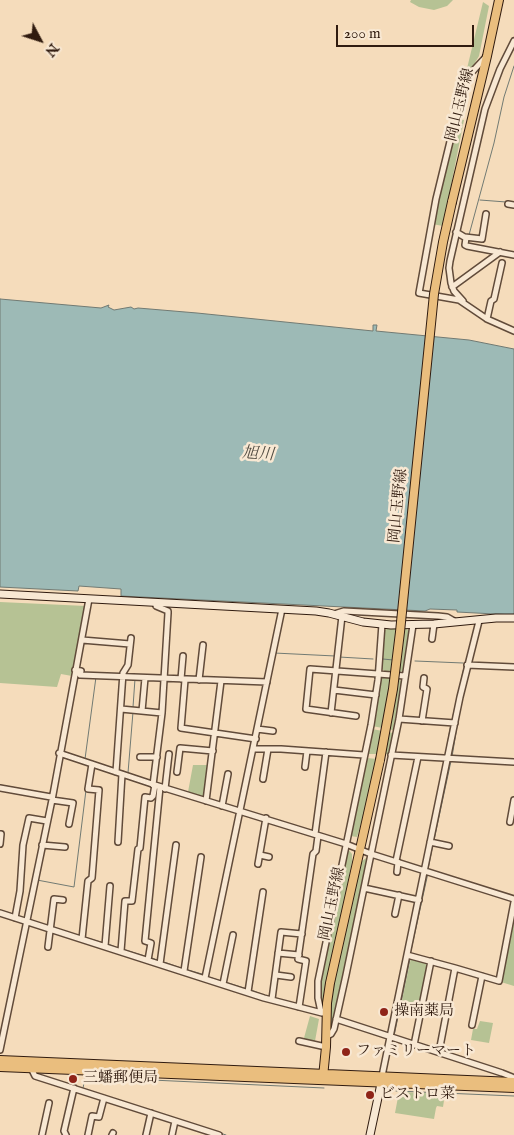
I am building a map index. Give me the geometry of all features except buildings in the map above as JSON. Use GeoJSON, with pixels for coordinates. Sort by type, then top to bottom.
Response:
{"type":"FeatureCollection","features":[{"type":"Feature","properties":{"kind":"main road","name":"岡山玉野線"},"geometry":{"type":"LineString","coordinates":[[323,1077],[327,1036],[324,1014],[380,760],[393,689],[434,294],[443,242],[488,56],[499,0]]}},
{"type":"Feature","properties":{"kind":"main road"},"geometry":{"type":"LineString","coordinates":[[1,1066],[323,1077]]}},
{"type":"Feature","properties":{"kind":"main road"},"geometry":{"type":"LineString","coordinates":[[1,1066],[323,1077],[514,1088]]}},
{"type":"Feature","properties":{"kind":"main road"},"geometry":{"type":"LineString","coordinates":[[381,1080],[514,1081]]}},
{"type":"Feature","properties":{"kind":"street"},"geometry":{"type":"LineString","coordinates":[[465,303],[452,288],[449,268],[485,109],[500,69],[514,41]]}},
{"type":"Feature","properties":{"kind":"street"},"geometry":{"type":"LineString","coordinates":[[488,56],[471,73],[464,84],[436,199],[423,261],[419,293],[454,298],[465,303],[487,319],[514,331]]}},
{"type":"Feature","properties":{"kind":"street"},"geometry":{"type":"LineString","coordinates":[[456,232],[465,238],[482,239],[486,214]]}},
{"type":"Feature","properties":{"kind":"street"},"geometry":{"type":"LineString","coordinates":[[465,238],[464,245],[514,255]]}},
{"type":"Feature","properties":{"kind":"street"},"geometry":{"type":"LineString","coordinates":[[444,297],[448,295],[452,288],[500,252]]}},
{"type":"Feature","properties":{"kind":"street"},"geometry":{"type":"LineString","coordinates":[[487,319],[491,301],[494,299],[502,263]]}},
{"type":"Feature","properties":{"kind":"street"},"geometry":{"type":"LineString","coordinates":[[0,594],[282,609],[334,614],[363,622],[382,624],[413,625],[514,618]]}},
{"type":"Feature","properties":{"kind":"street"},"geometry":{"type":"LineString","coordinates":[[0,1050],[46,821],[79,672],[89,599]]}},
{"type":"Feature","properties":{"kind":"street"},"geometry":{"type":"LineString","coordinates":[[148,960],[151,943],[145,941],[159,786],[156,757],[162,713],[168,613],[168,611],[156,606],[156,602]]}},
{"type":"Feature","properties":{"kind":"street"},"geometry":{"type":"LineString","coordinates":[[205,978],[282,609]]}},
{"type":"Feature","properties":{"kind":"street"},"geometry":{"type":"LineString","coordinates":[[334,614],[344,611],[438,616],[447,617],[457,622]]}},
{"type":"Feature","properties":{"kind":"street"},"geometry":{"type":"LineString","coordinates":[[330,713],[342,616]]}},
{"type":"Feature","properties":{"kind":"street"},"geometry":{"type":"LineString","coordinates":[[370,1135],[409,955],[417,899],[427,872],[433,842],[448,758],[452,723],[479,621]]}},
{"type":"Feature","properties":{"kind":"street"},"geometry":{"type":"LineString","coordinates":[[324,1014],[318,1002],[318,981],[376,695],[382,624]]}},
{"type":"Feature","properties":{"kind":"street"},"geometry":{"type":"LineString","coordinates":[[432,639],[434,624]]}},
{"type":"Feature","properties":{"kind":"street"},"geometry":{"type":"LineString","coordinates":[[327,1036],[333,1031],[336,1019],[364,888],[398,719],[413,625]]}},
{"type":"Feature","properties":{"kind":"street"},"geometry":{"type":"LineString","coordinates":[[82,640],[130,641],[128,665],[123,675],[116,772]]}},
{"type":"Feature","properties":{"kind":"street"},"geometry":{"type":"LineString","coordinates":[[199,678],[204,645]]}},
{"type":"Feature","properties":{"kind":"street"},"geometry":{"type":"LineString","coordinates":[[183,656],[180,728],[254,738]]}},
{"type":"Feature","properties":{"kind":"street"},"geometry":{"type":"LineString","coordinates":[[468,664],[514,667]]}},
{"type":"Feature","properties":{"kind":"street"},"geometry":{"type":"LineString","coordinates":[[356,716],[306,709],[310,669],[405,676]]}},
{"type":"Feature","properties":{"kind":"street"},"geometry":{"type":"LineString","coordinates":[[79,672],[145,678],[199,678],[221,681],[266,682]]}},
{"type":"Feature","properties":{"kind":"street"},"geometry":{"type":"LineString","coordinates":[[142,711],[145,678]]}},
{"type":"Feature","properties":{"kind":"street"},"geometry":{"type":"LineString","coordinates":[[422,721],[427,689],[423,687],[424,678]]}},
{"type":"Feature","properties":{"kind":"street"},"geometry":{"type":"LineString","coordinates":[[206,800],[221,681]]}},
{"type":"Feature","properties":{"kind":"street"},"geometry":{"type":"LineString","coordinates":[[334,690],[376,695]]}},
{"type":"Feature","properties":{"kind":"street"},"geometry":{"type":"LineString","coordinates":[[121,709],[162,713]]}},
{"type":"Feature","properties":{"kind":"street"},"geometry":{"type":"LineString","coordinates":[[398,719],[452,723]]}},
{"type":"Feature","properties":{"kind":"street"},"geometry":{"type":"LineString","coordinates":[[258,729],[272,731]]}},
{"type":"Feature","properties":{"kind":"street"},"geometry":{"type":"LineString","coordinates":[[177,772],[180,748],[212,751]]}},
{"type":"Feature","properties":{"kind":"street"},"geometry":{"type":"LineString","coordinates":[[254,749],[364,755]]}},
{"type":"Feature","properties":{"kind":"street"},"geometry":{"type":"LineString","coordinates":[[263,779],[268,749]]}},
{"type":"Feature","properties":{"kind":"street"},"geometry":{"type":"LineString","coordinates":[[305,767],[306,751]]}},
{"type":"Feature","properties":{"kind":"street"},"geometry":{"type":"LineString","coordinates":[[299,1008],[306,961],[298,959],[313,854],[316,851],[316,835],[326,752]]}},
{"type":"Feature","properties":{"kind":"street"},"geometry":{"type":"LineString","coordinates":[[62,754],[240,812],[266,818],[346,844],[359,850],[514,901],[499,981],[409,955]]}},
{"type":"Feature","properties":{"kind":"street"},"geometry":{"type":"LineString","coordinates":[[121,949],[125,900],[132,901],[145,797],[151,798],[159,786],[169,754]]}},
{"type":"Feature","properties":{"kind":"street"},"geometry":{"type":"LineString","coordinates":[[391,755],[514,762]]}},
{"type":"Feature","properties":{"kind":"street"},"geometry":{"type":"LineString","coordinates":[[140,757],[156,757]]}},
{"type":"Feature","properties":{"kind":"street"},"geometry":{"type":"LineString","coordinates":[[396,872],[418,757]]}},
{"type":"Feature","properties":{"kind":"street"},"geometry":{"type":"LineString","coordinates":[[82,938],[88,881],[92,878],[99,790],[88,789],[92,764]]}},
{"type":"Feature","properties":{"kind":"street"},"geometry":{"type":"LineString","coordinates":[[118,842],[122,774]]}},
{"type":"Feature","properties":{"kind":"street"},"geometry":{"type":"LineString","coordinates":[[222,805],[228,774]]}},
{"type":"Feature","properties":{"kind":"street"},"geometry":{"type":"LineString","coordinates":[[0,788],[52,796],[73,803],[69,824]]}},
{"type":"Feature","properties":{"kind":"street"},"geometry":{"type":"LineString","coordinates":[[510,822],[514,800]]}},
{"type":"Feature","properties":{"kind":"street"},"geometry":{"type":"LineString","coordinates":[[16,916],[20,891],[23,845],[29,818],[46,821]]}},
{"type":"Feature","properties":{"kind":"street"},"geometry":{"type":"LineString","coordinates":[[258,864],[266,818]]}},
{"type":"Feature","properties":{"kind":"street"},"geometry":{"type":"LineString","coordinates":[[0,844],[1,834]]}},
{"type":"Feature","properties":{"kind":"street"},"geometry":{"type":"LineString","coordinates":[[433,842],[449,846]]}},
{"type":"Feature","properties":{"kind":"street"},"geometry":{"type":"LineString","coordinates":[[42,845],[64,847]]}},
{"type":"Feature","properties":{"kind":"street"},"geometry":{"type":"LineString","coordinates":[[160,964],[176,845]]}},
{"type":"Feature","properties":{"kind":"street"},"geometry":{"type":"LineString","coordinates":[[260,855],[269,856]]}},
{"type":"Feature","properties":{"kind":"street"},"geometry":{"type":"LineString","coordinates":[[184,971],[201,857]]}},
{"type":"Feature","properties":{"kind":"street"},"geometry":{"type":"LineString","coordinates":[[105,944],[110,886]]}},
{"type":"Feature","properties":{"kind":"street"},"geometry":{"type":"LineString","coordinates":[[364,888],[417,899]]}},
{"type":"Feature","properties":{"kind":"street"},"geometry":{"type":"LineString","coordinates":[[20,891],[31,894]]}},
{"type":"Feature","properties":{"kind":"street"},"geometry":{"type":"LineString","coordinates":[[249,990],[263,892]]}},
{"type":"Feature","properties":{"kind":"street"},"geometry":{"type":"LineString","coordinates":[[395,914],[399,895]]}},
{"type":"Feature","properties":{"kind":"street"},"geometry":{"type":"LineString","coordinates":[[48,947],[54,899],[63,900]]}},
{"type":"Feature","properties":{"kind":"street"},"geometry":{"type":"LineString","coordinates":[[0,912],[121,949],[160,964],[249,990],[299,1008],[311,1009],[324,1014]]}},
{"type":"Feature","properties":{"kind":"street"},"geometry":{"type":"LineString","coordinates":[[272,999],[281,932],[302,934]]}},
{"type":"Feature","properties":{"kind":"street"},"geometry":{"type":"LineString","coordinates":[[223,982],[233,935]]}},
{"type":"Feature","properties":{"kind":"street"},"geometry":{"type":"LineString","coordinates":[[278,953],[299,955]]}},
{"type":"Feature","properties":{"kind":"street"},"geometry":{"type":"LineString","coordinates":[[414,1043],[431,961]]}},
{"type":"Feature","properties":{"kind":"street"},"geometry":{"type":"LineString","coordinates":[[439,1052],[455,968]]}},
{"type":"Feature","properties":{"kind":"street"},"geometry":{"type":"LineString","coordinates":[[276,975],[291,977]]}},
{"type":"Feature","properties":{"kind":"street"},"geometry":{"type":"LineString","coordinates":[[472,1025],[482,976]]}},
{"type":"Feature","properties":{"kind":"street"},"geometry":{"type":"LineString","coordinates":[[311,1009],[318,1002]]}},
{"type":"Feature","properties":{"kind":"street"},"geometry":{"type":"LineString","coordinates":[[336,1019],[502,1073],[512,1077],[514,1081]]}},
{"type":"Feature","properties":{"kind":"street"},"geometry":{"type":"LineString","coordinates":[[298,1041],[326,1047]]}},
{"type":"Feature","properties":{"kind":"street"},"geometry":{"type":"LineString","coordinates":[[32,1068],[35,1076],[175,1121],[201,1132],[219,1135]]}},
{"type":"Feature","properties":{"kind":"street"},"geometry":{"type":"LineString","coordinates":[[66,1135],[64,1131],[74,1088]]}},
{"type":"Feature","properties":{"kind":"street"},"geometry":{"type":"LineString","coordinates":[[88,1135],[92,1116],[99,1117],[104,1098]]}},
{"type":"Feature","properties":{"kind":"street"},"geometry":{"type":"LineString","coordinates":[[42,1135],[49,1103]]}},
{"type":"Feature","properties":{"kind":"street"},"geometry":{"type":"LineString","coordinates":[[146,1135],[151,1113]]}},
{"type":"Feature","properties":{"kind":"street"},"geometry":{"type":"LineString","coordinates":[[172,1135],[175,1121]]}},
{"type":"Feature","properties":{"kind":"green space"},"geometry":{"type":"Polygon","coordinates":[[[411,0],[453,0],[447,6],[434,10],[419,7],[410,2],[411,0]]]}},
{"type":"Feature","properties":{"kind":"green space"},"geometry":{"type":"Polygon","coordinates":[[[483,2],[489,6],[479,56],[464,81],[483,2]]]}},
{"type":"Feature","properties":{"kind":"green space"},"geometry":{"type":"Polygon","coordinates":[[[459,119],[464,120],[443,226],[432,224],[459,119]]]}},
{"type":"Feature","properties":{"kind":"green space"},"geometry":{"type":"Polygon","coordinates":[[[0,602],[86,606],[72,676],[61,674],[57,687],[0,683],[0,602]]]}},
{"type":"Feature","properties":{"kind":"green space"},"geometry":{"type":"Polygon","coordinates":[[[388,628],[407,629],[410,632],[405,668],[401,672],[386,672],[382,669],[384,631],[388,628]]]}},
{"type":"Feature","properties":{"kind":"green space"},"geometry":{"type":"Polygon","coordinates":[[[383,677],[399,679],[402,682],[393,730],[372,726],[380,681],[383,677]]]}},
{"type":"Feature","properties":{"kind":"green space"},"geometry":{"type":"Polygon","coordinates":[[[372,729],[393,733],[389,754],[366,754],[372,729]]]}},
{"type":"Feature","properties":{"kind":"green space"},"geometry":{"type":"Polygon","coordinates":[[[367,758],[377,759],[371,790],[357,837],[350,836],[367,758]]]}},
{"type":"Feature","properties":{"kind":"green space"},"geometry":{"type":"Polygon","coordinates":[[[193,765],[209,765],[205,798],[188,792],[193,765]]]}},
{"type":"Feature","properties":{"kind":"green space"},"geometry":{"type":"Polygon","coordinates":[[[348,849],[352,854],[352,862],[323,1006],[321,1004],[319,980],[348,849]]]}},
{"type":"Feature","properties":{"kind":"green space"},"geometry":{"type":"Polygon","coordinates":[[[366,858],[368,859],[339,998],[330,1031],[332,989],[361,862],[366,858]]]}},
{"type":"Feature","properties":{"kind":"green space"},"geometry":{"type":"Polygon","coordinates":[[[514,915],[514,986],[501,982],[514,915]]]}},
{"type":"Feature","properties":{"kind":"green space"},"geometry":{"type":"Polygon","coordinates":[[[411,958],[428,962],[418,1009],[401,1005],[411,958]]]}},
{"type":"Feature","properties":{"kind":"green space"},"geometry":{"type":"Polygon","coordinates":[[[310,1016],[319,1019],[315,1041],[305,1040],[304,1038],[310,1016]]]}},
{"type":"Feature","properties":{"kind":"green space"},"geometry":{"type":"Polygon","coordinates":[[[480,1021],[493,1023],[489,1043],[471,1040],[473,1029],[477,1029],[480,1021]]]}},
{"type":"Feature","properties":{"kind":"green space"},"geometry":{"type":"Polygon","coordinates":[[[399,1092],[445,1094],[443,1107],[437,1106],[434,1119],[395,1113],[399,1092]]]}},
{"type":"Feature","properties":{"kind":"water","name":"旭川"},"geometry":{"type":"Polygon","coordinates":[[[0,299],[101,308],[109,305],[108,307],[114,310],[131,307],[134,309],[197,313],[373,331],[373,325],[377,325],[376,331],[469,340],[514,349],[514,615],[457,612],[457,610],[430,609],[425,611],[121,596],[121,589],[79,586],[78,591],[0,587],[0,299]]]}},
{"type":"Feature","properties":{"kind":"waterway"},"geometry":{"type":"LineString","coordinates":[[469,235],[494,143],[504,97],[514,66]]}},
{"type":"Feature","properties":{"kind":"waterway"},"geometry":{"type":"LineString","coordinates":[[480,200],[506,202]]}},
{"type":"Feature","properties":{"kind":"waterway"},"geometry":{"type":"LineString","coordinates":[[274,653],[335,656]]}},
{"type":"Feature","properties":{"kind":"waterway"},"geometry":{"type":"LineString","coordinates":[[339,657],[373,659]]}},
{"type":"Feature","properties":{"kind":"waterway"},"geometry":{"type":"LineString","coordinates":[[383,659],[393,660]]}},
{"type":"Feature","properties":{"kind":"waterway"},"geometry":{"type":"LineString","coordinates":[[415,661],[463,663]]}},
{"type":"Feature","properties":{"kind":"waterway"},"geometry":{"type":"LineString","coordinates":[[452,720],[465,663]]}},
{"type":"Feature","properties":{"kind":"waterway"},"geometry":{"type":"LineString","coordinates":[[70,715],[78,675]]}},
{"type":"Feature","properties":{"kind":"waterway"},"geometry":{"type":"LineString","coordinates":[[85,759],[96,677]]}},
{"type":"Feature","properties":{"kind":"waterway"},"geometry":{"type":"LineString","coordinates":[[133,707],[135,679]]}},
{"type":"Feature","properties":{"kind":"waterway"},"geometry":{"type":"LineString","coordinates":[[128,773],[133,712]]}},
{"type":"Feature","properties":{"kind":"waterway"},"geometry":{"type":"LineString","coordinates":[[452,757],[459,714]]}},
{"type":"Feature","properties":{"kind":"waterway"},"geometry":{"type":"LineString","coordinates":[[445,757],[451,724]]}},
{"type":"Feature","properties":{"kind":"waterway"},"geometry":{"type":"LineString","coordinates":[[434,840],[451,761]]}},
{"type":"Feature","properties":{"kind":"waterway"},"geometry":{"type":"LineString","coordinates":[[88,776],[89,765]]}},
{"type":"Feature","properties":{"kind":"waterway"},"geometry":{"type":"LineString","coordinates":[[0,785],[51,794]]}},
{"type":"Feature","properties":{"kind":"waterway"},"geometry":{"type":"LineString","coordinates":[[37,880],[74,887],[86,790]]}},
{"type":"Feature","properties":{"kind":"waterway"},"geometry":{"type":"LineString","coordinates":[[45,820],[49,799]]}},
{"type":"Feature","properties":{"kind":"waterway"},"geometry":{"type":"LineString","coordinates":[[42,837],[45,824]]}},
{"type":"Feature","properties":{"kind":"waterway"},"geometry":{"type":"LineString","coordinates":[[428,869],[433,844]]}},
{"type":"Feature","properties":{"kind":"waterway"},"geometry":{"type":"LineString","coordinates":[[410,955],[428,873]]}},
{"type":"Feature","properties":{"kind":"waterway"},"geometry":{"type":"LineString","coordinates":[[0,910],[13,914]]}},
{"type":"Feature","properties":{"kind":"waterway"},"geometry":{"type":"LineString","coordinates":[[17,916],[24,918]]}},
{"type":"Feature","properties":{"kind":"waterway"},"geometry":{"type":"LineString","coordinates":[[31,920],[49,926]]}},
{"type":"Feature","properties":{"kind":"waterway"},"geometry":{"type":"LineString","coordinates":[[388,1033],[411,922]]}},
{"type":"Feature","properties":{"kind":"waterway"},"geometry":{"type":"LineString","coordinates":[[53,927],[80,936]]}},
{"type":"Feature","properties":{"kind":"waterway"},"geometry":{"type":"LineString","coordinates":[[84,937],[104,943]]}},
{"type":"Feature","properties":{"kind":"waterway"},"geometry":{"type":"LineString","coordinates":[[108,944],[118,948]]}},
{"type":"Feature","properties":{"kind":"waterway"},"geometry":{"type":"LineString","coordinates":[[122,949],[145,956]]}},
{"type":"Feature","properties":{"kind":"waterway"},"geometry":{"type":"LineString","coordinates":[[152,958],[157,960]]}},
{"type":"Feature","properties":{"kind":"waterway"},"geometry":{"type":"LineString","coordinates":[[394,1036],[410,959]]}},
{"type":"Feature","properties":{"kind":"waterway"},"geometry":{"type":"LineString","coordinates":[[164,962],[181,968]]}},
{"type":"Feature","properties":{"kind":"waterway"},"geometry":{"type":"LineString","coordinates":[[188,970],[202,974]]}},
{"type":"Feature","properties":{"kind":"waterway"},"geometry":{"type":"LineString","coordinates":[[209,977],[221,981]]}},
{"type":"Feature","properties":{"kind":"waterway"},"geometry":{"type":"LineString","coordinates":[[225,982],[247,989]]}},
{"type":"Feature","properties":{"kind":"waterway"},"geometry":{"type":"LineString","coordinates":[[251,990],[264,995]]}},
{"type":"Feature","properties":{"kind":"waterway"},"geometry":{"type":"LineString","coordinates":[[83,1088],[85,1078],[87,1077],[324,1088]]}},
{"type":"Feature","properties":{"kind":"waterway"},"geometry":{"type":"LineString","coordinates":[[65,1083],[109,1097]]}},
{"type":"Feature","properties":{"kind":"waterway"},"geometry":{"type":"LineString","coordinates":[[396,1091],[514,1096]]}},
{"type":"Feature","properties":{"kind":"waterway"},"geometry":{"type":"LineString","coordinates":[[220,1133],[226,1135]]}},
{"type":"Feature","properties":{"kind":"place","name":"操南薬局"},"geometry":{"type":"Point","coordinates":[384,1012]}},
{"type":"Feature","properties":{"kind":"place","name":"ファミリーマート"},"geometry":{"type":"Point","coordinates":[346,1052]}},
{"type":"Feature","properties":{"kind":"place","name":"三蟠郵便局"},"geometry":{"type":"Point","coordinates":[73,1079]}},
{"type":"Feature","properties":{"kind":"place","name":"ビストロ菜"},"geometry":{"type":"Point","coordinates":[370,1095]}}]}
